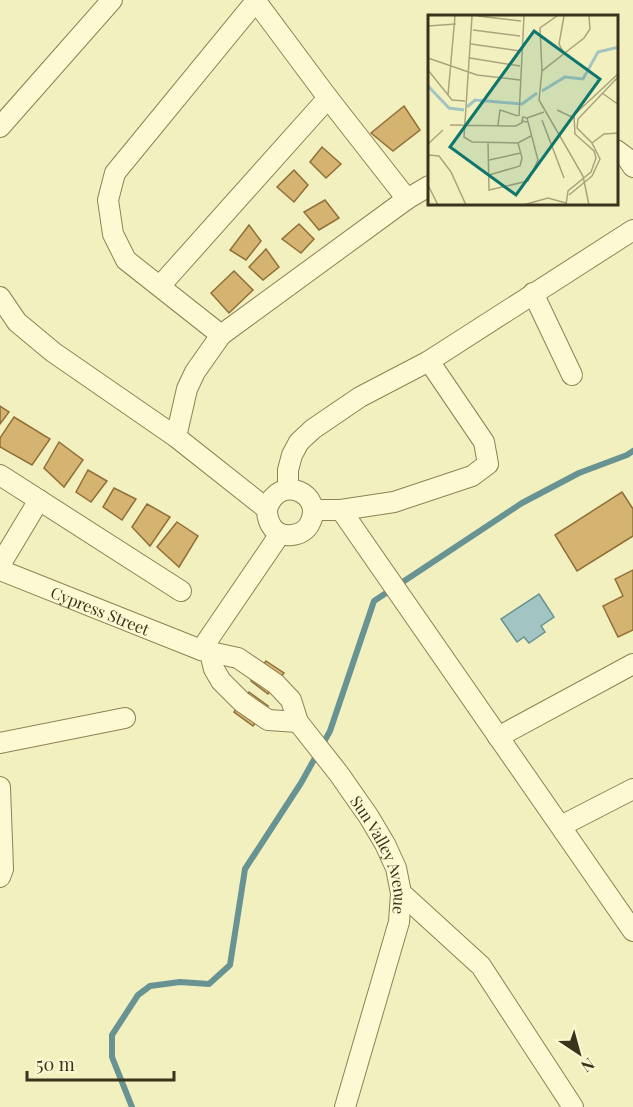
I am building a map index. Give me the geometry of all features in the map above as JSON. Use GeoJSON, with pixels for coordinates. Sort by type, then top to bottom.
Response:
{"type":"FeatureCollection","features":[{"type":"Feature","properties":{"kind":"street"},"geometry":{"type":"LineString","coordinates":[[0,127],[112,0]]}},
{"type":"Feature","properties":{"kind":"street"},"geometry":{"type":"LineString","coordinates":[[221,334],[126,260],[113,234],[108,200],[115,173],[256,1],[407,199]]}},
{"type":"Feature","properties":{"kind":"street"},"geometry":{"type":"LineString","coordinates":[[160,286],[328,98]]}},
{"type":"Feature","properties":{"kind":"street"},"geometry":{"type":"LineString","coordinates":[[618,151],[627,158],[633,167]]}},
{"type":"Feature","properties":{"kind":"street"},"geometry":{"type":"LineString","coordinates":[[176,437],[187,389],[195,372],[221,334],[407,199],[428,187]]}},
{"type":"Feature","properties":{"kind":"street"},"geometry":{"type":"LineString","coordinates":[[288,489],[288,470],[292,455],[306,435],[360,397],[429,361],[633,230]]}},
{"type":"Feature","properties":{"kind":"street"},"geometry":{"type":"LineString","coordinates":[[533,293],[572,375]]}},
{"type":"Feature","properties":{"kind":"street"},"geometry":{"type":"LineString","coordinates":[[0,297],[17,322],[53,352],[176,437],[267,509]]}},
{"type":"Feature","properties":{"kind":"street"},"geometry":{"type":"LineString","coordinates":[[313,510],[341,510],[394,502],[472,476],[488,464],[484,442],[429,361]]}},
{"type":"Feature","properties":{"kind":"street"},"geometry":{"type":"LineString","coordinates":[[0,475],[180,591]]}},
{"type":"Feature","properties":{"kind":"street"},"geometry":{"type":"LineString","coordinates":[[288,489],[297,490],[305,495],[313,510],[312,519],[307,528],[299,534],[290,536],[280,534],[269,524],[267,509],[274,495],[288,489]]}},
{"type":"Feature","properties":{"kind":"street"},"geometry":{"type":"LineString","coordinates":[[0,565],[39,500]]}},
{"type":"Feature","properties":{"kind":"street"},"geometry":{"type":"LineString","coordinates":[[341,510],[631,924]]}},
{"type":"Feature","properties":{"kind":"street"},"geometry":{"type":"LineString","coordinates":[[280,534],[206,652],[220,681],[251,709],[268,720],[298,723]]}},
{"type":"Feature","properties":{"kind":"street","name":"Cypress Street"},"geometry":{"type":"LineString","coordinates":[[0,570],[206,652]]}},
{"type":"Feature","properties":{"kind":"street","name":"Sun Valley Avenue"},"geometry":{"type":"LineString","coordinates":[[206,652],[238,658],[276,684],[291,700],[298,723],[312,738],[369,817],[396,868],[401,893],[399,922],[345,1107]]}},
{"type":"Feature","properties":{"kind":"street"},"geometry":{"type":"LineString","coordinates":[[498,737],[633,664]]}},
{"type":"Feature","properties":{"kind":"street"},"geometry":{"type":"LineString","coordinates":[[0,743],[125,718]]}},
{"type":"Feature","properties":{"kind":"street"},"geometry":{"type":"LineString","coordinates":[[0,787],[3,869],[0,877]]}},
{"type":"Feature","properties":{"kind":"street"},"geometry":{"type":"LineString","coordinates":[[561,826],[633,789]]}},
{"type":"Feature","properties":{"kind":"street"},"geometry":{"type":"LineString","coordinates":[[401,893],[481,966],[573,1107]]}},
{"type":"Feature","properties":{"kind":"water"},"geometry":{"type":"Polygon","coordinates":[[[539,594],[554,617],[541,626],[545,632],[529,643],[524,637],[517,642],[501,619],[539,594]]]}},
{"type":"Feature","properties":{"kind":"building"},"geometry":{"type":"Polygon","coordinates":[[[404,106],[420,130],[393,151],[371,133],[404,106]]]}},
{"type":"Feature","properties":{"kind":"building"},"geometry":{"type":"Polygon","coordinates":[[[322,147],[341,164],[326,178],[310,162],[322,147]]]}},
{"type":"Feature","properties":{"kind":"building"},"geometry":{"type":"Polygon","coordinates":[[[294,170],[308,185],[294,202],[277,187],[294,170]]]}},
{"type":"Feature","properties":{"kind":"building"},"geometry":{"type":"Polygon","coordinates":[[[325,200],[339,218],[319,230],[304,212],[325,200]]]}},
{"type":"Feature","properties":{"kind":"building"},"geometry":{"type":"Polygon","coordinates":[[[299,224],[314,239],[301,253],[282,239],[299,224]]]}},
{"type":"Feature","properties":{"kind":"building"},"geometry":{"type":"Polygon","coordinates":[[[249,225],[261,241],[246,260],[230,250],[249,225]]]}},
{"type":"Feature","properties":{"kind":"building"},"geometry":{"type":"Polygon","coordinates":[[[266,249],[279,267],[263,280],[249,267],[266,249]]]}},
{"type":"Feature","properties":{"kind":"building"},"geometry":{"type":"Polygon","coordinates":[[[234,271],[253,290],[229,313],[211,293],[234,271]]]}},
{"type":"Feature","properties":{"kind":"building"},"geometry":{"type":"Polygon","coordinates":[[[0,406],[9,412],[0,424],[0,406]]]}},
{"type":"Feature","properties":{"kind":"building"},"geometry":{"type":"Polygon","coordinates":[[[14,417],[50,439],[32,465],[0,447],[0,438],[14,417]]]}},
{"type":"Feature","properties":{"kind":"building"},"geometry":{"type":"Polygon","coordinates":[[[59,442],[83,460],[64,487],[44,468],[59,442]]]}},
{"type":"Feature","properties":{"kind":"building"},"geometry":{"type":"Polygon","coordinates":[[[88,470],[107,481],[91,502],[76,492],[88,470]]]}},
{"type":"Feature","properties":{"kind":"building"},"geometry":{"type":"Polygon","coordinates":[[[114,488],[136,499],[122,520],[103,507],[114,488]]]}},
{"type":"Feature","properties":{"kind":"building"},"geometry":{"type":"Polygon","coordinates":[[[622,492],[633,509],[633,536],[577,571],[555,535],[622,492]]]}},
{"type":"Feature","properties":{"kind":"building"},"geometry":{"type":"Polygon","coordinates":[[[147,504],[170,517],[150,546],[132,527],[147,504]]]}},
{"type":"Feature","properties":{"kind":"building"},"geometry":{"type":"Polygon","coordinates":[[[177,522],[198,536],[179,567],[157,547],[177,522]]]}},
{"type":"Feature","properties":{"kind":"building"},"geometry":{"type":"Polygon","coordinates":[[[633,570],[633,630],[618,637],[603,606],[623,596],[615,579],[633,570]]]}},
{"type":"Feature","properties":{"kind":"building"},"geometry":{"type":"Polygon","coordinates":[[[266,661],[284,673],[268,694],[251,681],[266,661]]]}},
{"type":"Feature","properties":{"kind":"building"},"geometry":{"type":"Polygon","coordinates":[[[249,692],[268,706],[253,726],[234,712],[249,692]]]}},
{"type":"Feature","properties":{"kind":"waterway"},"geometry":{"type":"LineString","coordinates":[[132,1107],[112,1057],[112,1035],[138,995],[150,986],[180,982],[209,984],[230,965],[245,869],[301,783],[330,731],[374,601],[522,503],[579,473],[633,451]]}}]}
